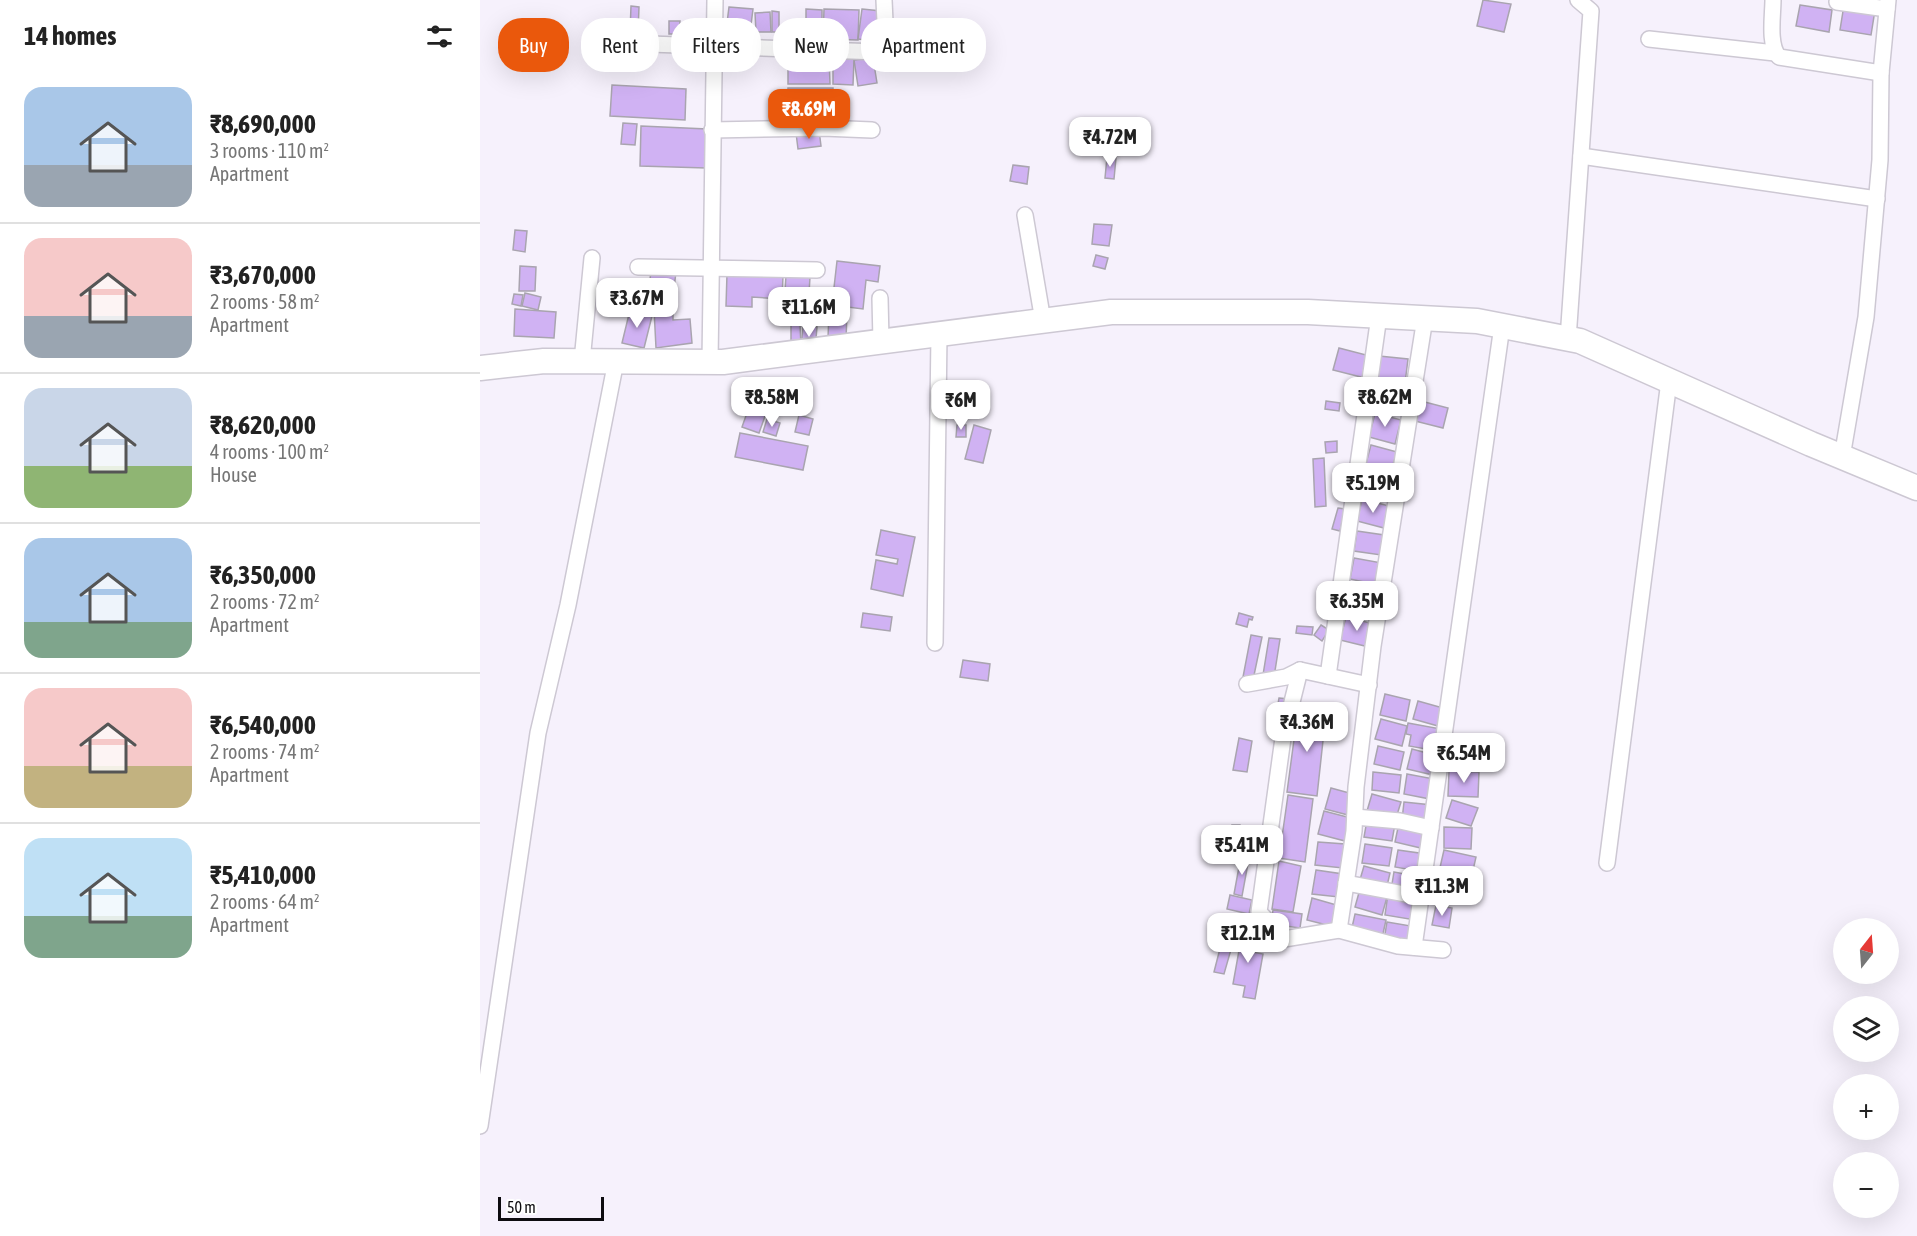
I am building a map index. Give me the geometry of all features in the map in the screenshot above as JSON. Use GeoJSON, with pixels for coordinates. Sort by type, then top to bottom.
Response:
{"type":"FeatureCollection","features":[{"type":"Feature","properties":{"kind":"main road"},"geometry":{"type":"LineString","coordinates":[[480,368],[544,361],[710,362],[1111,312],[1308,312],[1477,321],[1580,341],[1842,458],[1917,488]]}},
{"type":"Feature","properties":{"kind":"street"},"geometry":{"type":"LineString","coordinates":[[714,18],[715,0]]}},
{"type":"Feature","properties":{"kind":"street"},"geometry":{"type":"LineString","coordinates":[[761,48],[880,52],[885,22],[884,0]]}},
{"type":"Feature","properties":{"kind":"street"},"geometry":{"type":"LineString","coordinates":[[1568,339],[1591,11],[1578,0]]}},
{"type":"Feature","properties":{"kind":"street"},"geometry":{"type":"LineString","coordinates":[[1773,0],[1775,53]]}},
{"type":"Feature","properties":{"kind":"street"},"geometry":{"type":"LineString","coordinates":[[1837,2],[1887,4],[1881,74],[1880,160],[1866,317],[1842,458]]}},
{"type":"Feature","properties":{"kind":"street"},"geometry":{"type":"LineString","coordinates":[[1649,39],[1775,53],[1779,57],[1796,61],[1881,74]]}},
{"type":"Feature","properties":{"kind":"street"},"geometry":{"type":"LineString","coordinates":[[710,362],[713,72]]}},
{"type":"Feature","properties":{"kind":"street"},"geometry":{"type":"LineString","coordinates":[[712,130],[823,128],[872,130]]}},
{"type":"Feature","properties":{"kind":"street"},"geometry":{"type":"LineString","coordinates":[[1581,156],[1877,200]]}},
{"type":"Feature","properties":{"kind":"street"},"geometry":{"type":"LineString","coordinates":[[1025,215],[1043,321]]}},
{"type":"Feature","properties":{"kind":"street"},"geometry":{"type":"LineString","coordinates":[[582,361],[592,258]]}},
{"type":"Feature","properties":{"kind":"street"},"geometry":{"type":"LineString","coordinates":[[638,267],[817,270]]}},
{"type":"Feature","properties":{"kind":"street"},"geometry":{"type":"LineString","coordinates":[[880,298],[881,341]]}},
{"type":"Feature","properties":{"kind":"street"},"geometry":{"type":"LineString","coordinates":[[1328,676],[1379,316]]}},
{"type":"Feature","properties":{"kind":"street"},"geometry":{"type":"LineString","coordinates":[[1340,930],[1355,817],[1368,685],[1425,318]]}},
{"type":"Feature","properties":{"kind":"street"},"geometry":{"type":"LineString","coordinates":[[1414,947],[1502,326]]}},
{"type":"Feature","properties":{"kind":"street"},"geometry":{"type":"LineString","coordinates":[[935,643],[939,334]]}},
{"type":"Feature","properties":{"kind":"street"},"geometry":{"type":"LineString","coordinates":[[480,1126],[538,733],[568,605],[616,362]]}},
{"type":"Feature","properties":{"kind":"street"},"geometry":{"type":"LineString","coordinates":[[1607,863],[1669,381]]}},
{"type":"Feature","properties":{"kind":"street"},"geometry":{"type":"LineString","coordinates":[[1247,684],[1286,676],[1300,670],[1368,685]]}},
{"type":"Feature","properties":{"kind":"street"},"geometry":{"type":"LineString","coordinates":[[1300,670],[1283,738],[1259,912],[1284,939],[1340,930],[1398,946],[1443,950]]}},
{"type":"Feature","properties":{"kind":"street"},"geometry":{"type":"LineString","coordinates":[[1355,817],[1400,821],[1431,828]]}},
{"type":"Feature","properties":{"kind":"street"},"geometry":{"type":"LineString","coordinates":[[1346,884],[1421,897]]}},
{"type":"Feature","properties":{"kind":"building"},"geometry":{"type":"Polygon","coordinates":[[[1483,0],[1511,4],[1504,32],[1477,26],[1483,0]]]}},
{"type":"Feature","properties":{"kind":"building"},"geometry":{"type":"Polygon","coordinates":[[[1800,5],[1832,10],[1829,32],[1796,26],[1800,5]]]}},
{"type":"Feature","properties":{"kind":"building"},"geometry":{"type":"Polygon","coordinates":[[[1844,5],[1875,10],[1871,35],[1840,30],[1844,5]]]}},
{"type":"Feature","properties":{"kind":"building"},"geometry":{"type":"Polygon","coordinates":[[[631,6],[639,7],[639,18],[631,18],[631,6]]]}},
{"type":"Feature","properties":{"kind":"building"},"geometry":{"type":"Polygon","coordinates":[[[729,7],[753,9],[752,18],[728,18],[729,7]]]}},
{"type":"Feature","properties":{"kind":"building"},"geometry":{"type":"Polygon","coordinates":[[[806,9],[822,10],[822,18],[806,18],[806,9]]]}},
{"type":"Feature","properties":{"kind":"building"},"geometry":{"type":"Polygon","coordinates":[[[824,9],[859,10],[858,40],[849,40],[849,18],[824,18],[824,9]]]}},
{"type":"Feature","properties":{"kind":"building"},"geometry":{"type":"Polygon","coordinates":[[[862,9],[881,11],[880,18],[861,18],[861,40],[858,39],[862,9]]]}},
{"type":"Feature","properties":{"kind":"building"},"geometry":{"type":"Polygon","coordinates":[[[772,11],[779,12],[779,18],[773,18],[772,32],[772,11]]]}},
{"type":"Feature","properties":{"kind":"building"},"geometry":{"type":"Polygon","coordinates":[[[770,12],[771,32],[761,32],[761,18],[755,18],[755,13],[770,12]]]}},
{"type":"Feature","properties":{"kind":"building"},"geometry":{"type":"Polygon","coordinates":[[[669,21],[671,21],[671,34],[669,34],[669,21]]]}},
{"type":"Feature","properties":{"kind":"building"},"geometry":{"type":"Polygon","coordinates":[[[849,59],[854,59],[853,85],[833,84],[833,72],[849,72],[849,59]]]}},
{"type":"Feature","properties":{"kind":"building"},"geometry":{"type":"Polygon","coordinates":[[[861,59],[861,72],[875,72],[877,83],[858,86],[854,60],[861,59]]]}},
{"type":"Feature","properties":{"kind":"building"},"geometry":{"type":"Polygon","coordinates":[[[788,72],[830,72],[830,84],[788,84],[788,72]]]}},
{"type":"Feature","properties":{"kind":"building"},"geometry":{"type":"Polygon","coordinates":[[[612,85],[686,89],[685,120],[610,116],[612,85]]]}},
{"type":"Feature","properties":{"kind":"building"},"geometry":{"type":"Polygon","coordinates":[[[788,88],[833,88],[833,117],[787,117],[788,88]]]}},
{"type":"Feature","properties":{"kind":"building"},"geometry":{"type":"Polygon","coordinates":[[[623,123],[637,124],[635,145],[621,144],[623,123]]]}},
{"type":"Feature","properties":{"kind":"building"},"geometry":{"type":"Polygon","coordinates":[[[641,126],[707,129],[706,168],[640,166],[641,126]]]}},
{"type":"Feature","properties":{"kind":"building"},"geometry":{"type":"Polygon","coordinates":[[[819,130],[821,146],[798,149],[796,133],[819,130]]]}},
{"type":"Feature","properties":{"kind":"building"},"geometry":{"type":"Polygon","coordinates":[[[1107,157],[1116,158],[1114,179],[1105,178],[1107,157]]]}},
{"type":"Feature","properties":{"kind":"building"},"geometry":{"type":"Polygon","coordinates":[[[1013,165],[1029,167],[1027,184],[1010,181],[1013,165]]]}},
{"type":"Feature","properties":{"kind":"building"},"geometry":{"type":"Polygon","coordinates":[[[1094,224],[1112,225],[1109,246],[1092,244],[1094,224]]]}},
{"type":"Feature","properties":{"kind":"building"},"geometry":{"type":"Polygon","coordinates":[[[515,230],[527,231],[525,252],[513,250],[515,230]]]}},
{"type":"Feature","properties":{"kind":"building"},"geometry":{"type":"Polygon","coordinates":[[[1096,255],[1108,258],[1105,269],[1093,266],[1096,255]]]}},
{"type":"Feature","properties":{"kind":"building"},"geometry":{"type":"Polygon","coordinates":[[[837,261],[880,266],[878,282],[866,280],[863,309],[832,305],[837,261]]]}},
{"type":"Feature","properties":{"kind":"building"},"geometry":{"type":"Polygon","coordinates":[[[520,266],[536,267],[535,291],[519,291],[520,266]]]}},
{"type":"Feature","properties":{"kind":"building"},"geometry":{"type":"Polygon","coordinates":[[[651,269],[676,272],[672,305],[648,302],[651,269]]]}},
{"type":"Feature","properties":{"kind":"building"},"geometry":{"type":"Polygon","coordinates":[[[727,274],[783,276],[782,299],[752,297],[752,307],[726,306],[727,274]]]}},
{"type":"Feature","properties":{"kind":"building"},"geometry":{"type":"Polygon","coordinates":[[[786,275],[810,277],[808,310],[784,308],[786,275]]]}},
{"type":"Feature","properties":{"kind":"building"},"geometry":{"type":"Polygon","coordinates":[[[525,293],[541,297],[538,310],[522,306],[525,293]]]}},
{"type":"Feature","properties":{"kind":"building"},"geometry":{"type":"Polygon","coordinates":[[[514,294],[523,295],[521,306],[512,304],[514,294]]]}},
{"type":"Feature","properties":{"kind":"building"},"geometry":{"type":"Polygon","coordinates":[[[673,308],[673,320],[690,319],[692,343],[656,348],[654,309],[673,308]]]}},
{"type":"Feature","properties":{"kind":"building"},"geometry":{"type":"Polygon","coordinates":[[[515,309],[556,312],[554,338],[514,336],[515,309]]]}},
{"type":"Feature","properties":{"kind":"building"},"geometry":{"type":"Polygon","coordinates":[[[630,310],[652,316],[644,348],[622,343],[630,310]]]}},
{"type":"Feature","properties":{"kind":"building"},"geometry":{"type":"Polygon","coordinates":[[[829,312],[847,313],[846,339],[828,338],[829,312]]]}},
{"type":"Feature","properties":{"kind":"building"},"geometry":{"type":"Polygon","coordinates":[[[791,325],[800,325],[801,346],[791,346],[791,325]]]}},
{"type":"Feature","properties":{"kind":"building"},"geometry":{"type":"Polygon","coordinates":[[[803,326],[817,327],[815,349],[801,348],[803,326]]]}},
{"type":"Feature","properties":{"kind":"building"},"geometry":{"type":"Polygon","coordinates":[[[1339,348],[1370,356],[1365,378],[1333,370],[1339,348]]]}},
{"type":"Feature","properties":{"kind":"building"},"geometry":{"type":"Polygon","coordinates":[[[1379,356],[1408,359],[1405,383],[1376,379],[1379,356]]]}},
{"type":"Feature","properties":{"kind":"building"},"geometry":{"type":"Polygon","coordinates":[[[1377,387],[1403,392],[1399,414],[1373,409],[1377,387]]]}},
{"type":"Feature","properties":{"kind":"building"},"geometry":{"type":"Polygon","coordinates":[[[753,396],[770,402],[759,433],[742,427],[753,396]]]}},
{"type":"Feature","properties":{"kind":"building"},"geometry":{"type":"Polygon","coordinates":[[[1326,401],[1340,403],[1339,411],[1325,409],[1326,401]]]}},
{"type":"Feature","properties":{"kind":"building"},"geometry":{"type":"Polygon","coordinates":[[[1421,401],[1448,408],[1443,428],[1415,421],[1421,401]]]}},
{"type":"Feature","properties":{"kind":"building"},"geometry":{"type":"Polygon","coordinates":[[[1375,413],[1401,420],[1395,444],[1369,437],[1375,413]]]}},
{"type":"Feature","properties":{"kind":"building"},"geometry":{"type":"Polygon","coordinates":[[[799,415],[813,419],[809,435],[795,432],[799,415]]]}},
{"type":"Feature","properties":{"kind":"building"},"geometry":{"type":"Polygon","coordinates":[[[767,419],[780,423],[776,436],[763,432],[767,419]]]}},
{"type":"Feature","properties":{"kind":"building"},"geometry":{"type":"Polygon","coordinates":[[[957,425],[966,425],[966,437],[956,437],[957,425]]]}},
{"type":"Feature","properties":{"kind":"building"},"geometry":{"type":"Polygon","coordinates":[[[974,425],[991,430],[983,463],[965,459],[974,425]]]}},
{"type":"Feature","properties":{"kind":"building"},"geometry":{"type":"Polygon","coordinates":[[[740,433],[808,446],[803,470],[735,457],[740,433]]]}},
{"type":"Feature","properties":{"kind":"building"},"geometry":{"type":"Polygon","coordinates":[[[1337,441],[1337,452],[1326,453],[1325,442],[1337,441]]]}},
{"type":"Feature","properties":{"kind":"building"},"geometry":{"type":"Polygon","coordinates":[[[1371,445],[1397,452],[1391,471],[1365,467],[1371,445]]]}},
{"type":"Feature","properties":{"kind":"building"},"geometry":{"type":"Polygon","coordinates":[[[1324,458],[1326,506],[1315,507],[1313,459],[1324,458]]]}},
{"type":"Feature","properties":{"kind":"building"},"geometry":{"type":"Polygon","coordinates":[[[1366,469],[1395,475],[1390,500],[1361,494],[1366,469]]]}},
{"type":"Feature","properties":{"kind":"building"},"geometry":{"type":"Polygon","coordinates":[[[1362,499],[1389,506],[1384,528],[1357,521],[1362,499]]]}},
{"type":"Feature","properties":{"kind":"building"},"geometry":{"type":"Polygon","coordinates":[[[1338,508],[1345,509],[1340,531],[1332,529],[1338,508]]]}},
{"type":"Feature","properties":{"kind":"building"},"geometry":{"type":"Polygon","coordinates":[[[881,530],[915,537],[903,596],[871,589],[876,560],[897,564],[898,559],[876,555],[881,530]]]}},
{"type":"Feature","properties":{"kind":"building"},"geometry":{"type":"Polygon","coordinates":[[[1357,531],[1384,535],[1381,555],[1354,551],[1357,531]]]}},
{"type":"Feature","properties":{"kind":"building"},"geometry":{"type":"Polygon","coordinates":[[[1354,558],[1382,563],[1378,585],[1350,579],[1354,558]]]}},
{"type":"Feature","properties":{"kind":"building"},"geometry":{"type":"Polygon","coordinates":[[[1349,586],[1377,590],[1374,614],[1346,610],[1349,586]]]}},
{"type":"Feature","properties":{"kind":"building"},"geometry":{"type":"Polygon","coordinates":[[[863,613],[892,617],[890,631],[861,627],[863,613]]]}},
{"type":"Feature","properties":{"kind":"building"},"geometry":{"type":"Polygon","coordinates":[[[1239,613],[1253,617],[1252,620],[1249,619],[1247,627],[1236,624],[1239,613]]]}},
{"type":"Feature","properties":{"kind":"building"},"geometry":{"type":"Polygon","coordinates":[[[1346,617],[1374,624],[1369,647],[1340,640],[1346,617]]]}},
{"type":"Feature","properties":{"kind":"building"},"geometry":{"type":"Polygon","coordinates":[[[1321,625],[1329,630],[1322,641],[1314,635],[1321,625]]]}},
{"type":"Feature","properties":{"kind":"building"},"geometry":{"type":"Polygon","coordinates":[[[1297,626],[1313,627],[1312,635],[1296,633],[1297,626]]]}},
{"type":"Feature","properties":{"kind":"building"},"geometry":{"type":"Polygon","coordinates":[[[1251,635],[1262,637],[1253,680],[1243,677],[1251,635]]]}},
{"type":"Feature","properties":{"kind":"building"},"geometry":{"type":"Polygon","coordinates":[[[1269,638],[1280,639],[1274,677],[1263,675],[1269,638]]]}},
{"type":"Feature","properties":{"kind":"building"},"geometry":{"type":"Polygon","coordinates":[[[963,660],[990,664],[988,681],[960,677],[963,660]]]}},
{"type":"Feature","properties":{"kind":"building"},"geometry":{"type":"Polygon","coordinates":[[[1385,694],[1410,700],[1406,721],[1380,715],[1385,694]]]}},
{"type":"Feature","properties":{"kind":"building"},"geometry":{"type":"Polygon","coordinates":[[[1279,698],[1289,699],[1286,718],[1276,716],[1279,698]]]}},
{"type":"Feature","properties":{"kind":"building"},"geometry":{"type":"Polygon","coordinates":[[[1418,701],[1443,708],[1438,726],[1413,719],[1418,701]]]}},
{"type":"Feature","properties":{"kind":"building"},"geometry":{"type":"Polygon","coordinates":[[[1298,710],[1326,713],[1317,796],[1287,792],[1298,710]]]}},
{"type":"Feature","properties":{"kind":"building"},"geometry":{"type":"Polygon","coordinates":[[[1381,719],[1407,726],[1402,746],[1375,739],[1381,719]]]}},
{"type":"Feature","properties":{"kind":"building"},"geometry":{"type":"Polygon","coordinates":[[[1408,723],[1441,729],[1437,751],[1409,746],[1411,735],[1406,734],[1408,723]]]}},
{"type":"Feature","properties":{"kind":"building"},"geometry":{"type":"Polygon","coordinates":[[[1239,738],[1252,741],[1247,772],[1233,770],[1239,738]]]}},
{"type":"Feature","properties":{"kind":"building"},"geometry":{"type":"Polygon","coordinates":[[[1456,743],[1480,747],[1477,769],[1453,764],[1456,743]]]}},
{"type":"Feature","properties":{"kind":"building"},"geometry":{"type":"Polygon","coordinates":[[[1378,746],[1404,752],[1400,770],[1374,764],[1378,746]]]}},
{"type":"Feature","properties":{"kind":"building"},"geometry":{"type":"Polygon","coordinates":[[[1412,749],[1438,756],[1433,775],[1407,769],[1412,749]]]}},
{"type":"Feature","properties":{"kind":"building"},"geometry":{"type":"Polygon","coordinates":[[[1449,771],[1479,772],[1478,797],[1448,796],[1449,771]]]}},
{"type":"Feature","properties":{"kind":"building"},"geometry":{"type":"Polygon","coordinates":[[[1373,772],[1401,775],[1399,793],[1372,790],[1373,772]]]}},
{"type":"Feature","properties":{"kind":"building"},"geometry":{"type":"Polygon","coordinates":[[[1407,774],[1434,779],[1430,799],[1404,794],[1407,774]]]}},
{"type":"Feature","properties":{"kind":"building"},"geometry":{"type":"Polygon","coordinates":[[[1331,788],[1353,794],[1348,815],[1325,809],[1331,788]]]}},
{"type":"Feature","properties":{"kind":"building"},"geometry":{"type":"Polygon","coordinates":[[[1372,794],[1401,802],[1396,818],[1367,811],[1372,794]]]}},
{"type":"Feature","properties":{"kind":"building"},"geometry":{"type":"Polygon","coordinates":[[[1288,795],[1313,799],[1305,862],[1279,858],[1288,795]]]}},
{"type":"Feature","properties":{"kind":"building"},"geometry":{"type":"Polygon","coordinates":[[[1452,800],[1478,808],[1471,826],[1446,818],[1452,800]]]}},
{"type":"Feature","properties":{"kind":"building"},"geometry":{"type":"Polygon","coordinates":[[[1404,802],[1432,805],[1430,823],[1402,820],[1404,802]]]}},
{"type":"Feature","properties":{"kind":"building"},"geometry":{"type":"Polygon","coordinates":[[[1324,811],[1351,818],[1345,841],[1318,834],[1324,811]]]}},
{"type":"Feature","properties":{"kind":"building"},"geometry":{"type":"Polygon","coordinates":[[[1367,820],[1395,824],[1392,841],[1364,837],[1367,820]]]}},
{"type":"Feature","properties":{"kind":"building"},"geometry":{"type":"Polygon","coordinates":[[[1399,823],[1430,830],[1425,849],[1395,842],[1399,823]]]}},
{"type":"Feature","properties":{"kind":"building"},"geometry":{"type":"Polygon","coordinates":[[[1232,825],[1240,825],[1242,853],[1234,854],[1232,825]]]}},
{"type":"Feature","properties":{"kind":"building"},"geometry":{"type":"Polygon","coordinates":[[[1444,827],[1472,828],[1471,849],[1444,848],[1444,827]]]}},
{"type":"Feature","properties":{"kind":"building"},"geometry":{"type":"Polygon","coordinates":[[[1318,842],[1345,844],[1343,868],[1315,865],[1318,842]]]}},
{"type":"Feature","properties":{"kind":"building"},"geometry":{"type":"Polygon","coordinates":[[[1365,844],[1392,848],[1389,866],[1362,863],[1365,844]]]}},
{"type":"Feature","properties":{"kind":"building"},"geometry":{"type":"Polygon","coordinates":[[[1398,850],[1426,854],[1423,872],[1395,867],[1398,850]]]}},
{"type":"Feature","properties":{"kind":"building"},"geometry":{"type":"Polygon","coordinates":[[[1444,850],[1476,857],[1471,879],[1439,872],[1444,850]]]}},
{"type":"Feature","properties":{"kind":"building"},"geometry":{"type":"Polygon","coordinates":[[[1241,856],[1249,858],[1242,896],[1234,894],[1241,856]]]}},
{"type":"Feature","properties":{"kind":"building"},"geometry":{"type":"Polygon","coordinates":[[[1279,861],[1301,866],[1293,912],[1272,909],[1279,861]]]}},
{"type":"Feature","properties":{"kind":"building"},"geometry":{"type":"Polygon","coordinates":[[[1364,866],[1390,873],[1386,890],[1359,883],[1364,866]]]}},
{"type":"Feature","properties":{"kind":"building"},"geometry":{"type":"Polygon","coordinates":[[[1316,870],[1343,874],[1339,897],[1312,894],[1316,870]]]}},
{"type":"Feature","properties":{"kind":"building"},"geometry":{"type":"Polygon","coordinates":[[[1394,872],[1421,877],[1418,894],[1391,890],[1394,872]]]}},
{"type":"Feature","properties":{"kind":"building"},"geometry":{"type":"Polygon","coordinates":[[[1439,878],[1468,884],[1464,903],[1435,898],[1439,878]]]}},
{"type":"Feature","properties":{"kind":"building"},"geometry":{"type":"Polygon","coordinates":[[[1360,889],[1387,897],[1382,915],[1355,907],[1360,889]]]}},
{"type":"Feature","properties":{"kind":"building"},"geometry":{"type":"Polygon","coordinates":[[[1388,894],[1418,899],[1415,920],[1385,915],[1388,894]]]}},
{"type":"Feature","properties":{"kind":"building"},"geometry":{"type":"Polygon","coordinates":[[[1230,895],[1252,900],[1249,914],[1227,909],[1230,895]]]}},
{"type":"Feature","properties":{"kind":"building"},"geometry":{"type":"Polygon","coordinates":[[[1312,898],[1340,906],[1335,927],[1307,920],[1312,898]]]}},
{"type":"Feature","properties":{"kind":"building"},"geometry":{"type":"Polygon","coordinates":[[[1436,905],[1452,908],[1449,928],[1432,925],[1436,905]]]}},
{"type":"Feature","properties":{"kind":"building"},"geometry":{"type":"Polygon","coordinates":[[[1273,910],[1302,914],[1300,928],[1271,924],[1273,910]]]}},
{"type":"Feature","properties":{"kind":"building"},"geometry":{"type":"Polygon","coordinates":[[[1355,914],[1386,920],[1382,938],[1351,932],[1355,914]]]}},
{"type":"Feature","properties":{"kind":"building"},"geometry":{"type":"Polygon","coordinates":[[[1245,917],[1252,918],[1247,951],[1263,954],[1255,999],[1243,997],[1245,986],[1233,984],[1245,917]]]}},
{"type":"Feature","properties":{"kind":"building"},"geometry":{"type":"Polygon","coordinates":[[[1387,922],[1411,926],[1408,944],[1384,940],[1387,922]]]}},
{"type":"Feature","properties":{"kind":"building"},"geometry":{"type":"Polygon","coordinates":[[[1225,929],[1236,932],[1224,974],[1214,972],[1225,929]]]}}]}
